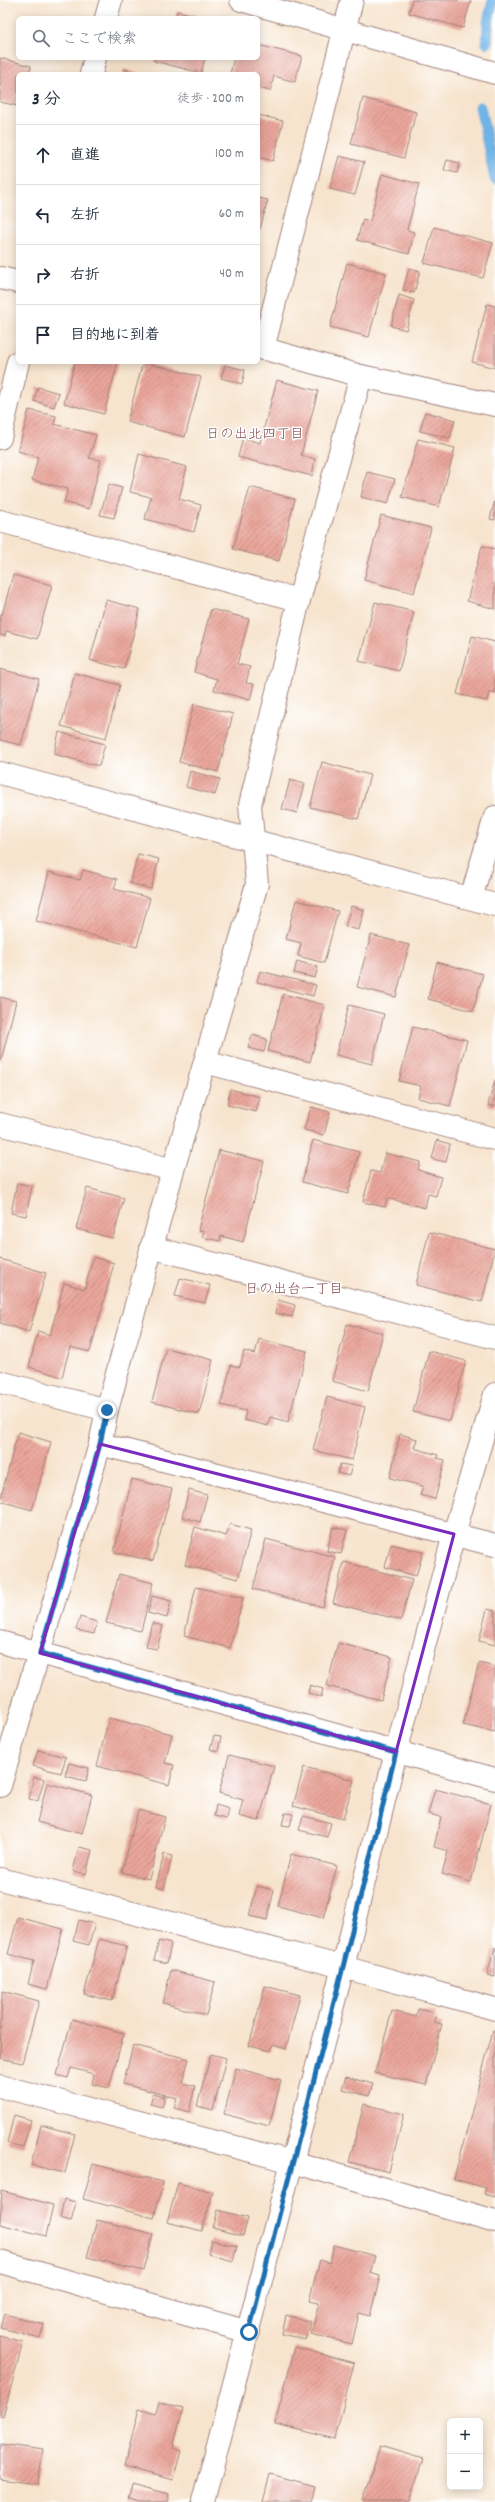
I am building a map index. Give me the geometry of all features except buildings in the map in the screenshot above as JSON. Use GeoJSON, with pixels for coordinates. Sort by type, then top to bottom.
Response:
{"type":"FeatureCollection","features":[{"type":"Feature","properties":{"kind":"street"},"geometry":{"type":"LineString","coordinates":[[107,16],[111,0]]}},
{"type":"Feature","properties":{"kind":"street"},"geometry":{"type":"LineString","coordinates":[[241,0],[495,73]]}},
{"type":"Feature","properties":{"kind":"street"},"geometry":{"type":"LineString","coordinates":[[352,0],[260,348],[361,376],[495,405]]}},
{"type":"Feature","properties":{"kind":"street"},"geometry":{"type":"LineString","coordinates":[[92,72],[94,60]]}},
{"type":"Feature","properties":{"kind":"street"},"geometry":{"type":"LineString","coordinates":[[0,278],[16,282]]}},
{"type":"Feature","properties":{"kind":"street"},"geometry":{"type":"LineString","coordinates":[[0,438],[18,364]]}},
{"type":"Feature","properties":{"kind":"street"},"geometry":{"type":"LineString","coordinates":[[0,1786],[100,1444],[107,1410],[173,1170],[258,884],[255,840],[250,805],[299,600],[361,376]]}},
{"type":"Feature","properties":{"kind":"street"},"geometry":{"type":"LineString","coordinates":[[0,521],[299,600]]}},
{"type":"Feature","properties":{"kind":"street"},"geometry":{"type":"LineString","coordinates":[[0,773],[495,905]]}},
{"type":"Feature","properties":{"kind":"street"},"geometry":{"type":"LineString","coordinates":[[471,898],[495,817]]}},
{"type":"Feature","properties":{"kind":"street"},"geometry":{"type":"LineString","coordinates":[[205,1062],[495,1139]]}},
{"type":"Feature","properties":{"kind":"street"},"geometry":{"type":"LineString","coordinates":[[0,1124],[173,1170]]}},
{"type":"Feature","properties":{"kind":"street"},"geometry":{"type":"LineString","coordinates":[[151,1247],[495,1338]]}},
{"type":"Feature","properties":{"kind":"street"},"geometry":{"type":"LineString","coordinates":[[0,1382],[107,1410]]}},
{"type":"Feature","properties":{"kind":"street"},"geometry":{"type":"LineString","coordinates":[[203,2502],[293,2162],[396,1752],[454,1534],[495,1394]]}},
{"type":"Feature","properties":{"kind":"street"},"geometry":{"type":"LineString","coordinates":[[100,1444],[495,1545]]}},
{"type":"Feature","properties":{"kind":"street"},"geometry":{"type":"LineString","coordinates":[[0,1642],[495,1779]]}},
{"type":"Feature","properties":{"kind":"street"},"geometry":{"type":"LineString","coordinates":[[0,1879],[343,1967],[495,2009]]}},
{"type":"Feature","properties":{"kind":"street"},"geometry":{"type":"LineString","coordinates":[[0,2086],[293,2162],[495,2221]]}},
{"type":"Feature","properties":{"kind":"street"},"geometry":{"type":"LineString","coordinates":[[0,2262],[249,2332]]}},
{"type":"Feature","properties":{"kind":"highlighted area"},"geometry":{"type":"Polygon","coordinates":[[[100,1444],[454,1534],[396,1752],[40,1653],[100,1444]]]}},
{"type":"Feature","properties":{"kind":"waterway"},"geometry":{"type":"LineString","coordinates":[[487,43],[488,22],[493,0]]}},
{"type":"Feature","properties":{"kind":"waterway"},"geometry":{"type":"LineString","coordinates":[[480,107],[495,179]]}},
{"type":"Feature","properties":{"kind":"district","name":"日の出北四丁目"},"geometry":{"type":"Point","coordinates":[255,433]}},
{"type":"Feature","properties":{"kind":"district","name":"日の出台一丁目"},"geometry":{"type":"Point","coordinates":[294,1288]}},
{"type":"Feature","properties":{"kind":"route"},"geometry":{"type":"LineString","coordinates":[[107,1410],[100,1444],[40,1653],[396,1752],[343,1967],[249,2332]]}}]}
